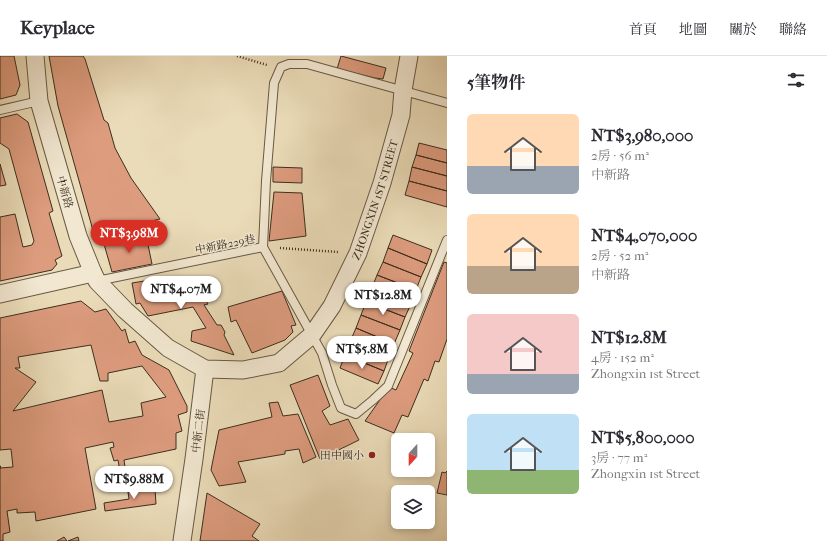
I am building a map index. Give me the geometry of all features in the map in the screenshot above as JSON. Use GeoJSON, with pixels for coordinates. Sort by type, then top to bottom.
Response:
{"type":"FeatureCollection","features":[{"type":"Feature","properties":{"kind":"street","name":"中新路"},"geometry":{"type":"LineString","coordinates":[[35,56],[39,101],[78,236],[95,277],[125,310],[168,348],[205,369]]}},
{"type":"Feature","properties":{"kind":"street","name":"ZHONGXIN 1ST STREET"},"geometry":{"type":"LineString","coordinates":[[205,369],[243,370],[279,363],[312,335],[332,306],[358,253],[382,183],[401,115],[403,90],[409,56]]}},
{"type":"Feature","properties":{"kind":"street"},"geometry":{"type":"LineString","coordinates":[[0,294],[95,277]]}},
{"type":"Feature","properties":{"kind":"street","name":"中新二街"},"geometry":{"type":"LineString","coordinates":[[182,541],[205,369]]}},
{"type":"Feature","properties":{"kind":"lane"},"geometry":{"type":"LineString","coordinates":[[447,103],[307,64],[289,64],[281,67],[274,83],[266,181],[263,247],[322,353],[332,385],[342,408],[356,414],[388,386],[447,240]]}},
{"type":"Feature","properties":{"kind":"lane"},"geometry":{"type":"LineString","coordinates":[[0,110],[39,101]]}},
{"type":"Feature","properties":{"kind":"lane","name":"中新路229巷"},"geometry":{"type":"LineString","coordinates":[[95,277],[263,247]]}},
{"type":"Feature","properties":{"kind":"path"},"geometry":{"type":"LineString","coordinates":[[237,56],[262,64],[281,67]]}},
{"type":"Feature","properties":{"kind":"path"},"geometry":{"type":"LineString","coordinates":[[263,247],[358,253]]}},
{"type":"Feature","properties":{"kind":"building"},"geometry":{"type":"Polygon","coordinates":[[[0,56],[14,56],[20,85],[16,95],[0,99],[0,56]]]}},
{"type":"Feature","properties":{"kind":"building"},"geometry":{"type":"Polygon","coordinates":[[[49,56],[83,56],[104,120],[108,123],[115,148],[131,178],[160,219],[94,234],[58,106],[49,56]]]}},
{"type":"Feature","properties":{"kind":"building"},"geometry":{"type":"Polygon","coordinates":[[[341,56],[386,68],[383,79],[337,69],[341,56]]]}},
{"type":"Feature","properties":{"kind":"building"},"geometry":{"type":"Polygon","coordinates":[[[17,114],[28,122],[53,211],[49,213],[62,256],[55,260],[57,264],[52,270],[0,281],[0,217],[15,214],[23,247],[32,245],[34,241],[9,149],[0,143],[0,118],[17,114]]]}},
{"type":"Feature","properties":{"kind":"building"},"geometry":{"type":"Polygon","coordinates":[[[419,143],[447,150],[447,163],[416,155],[419,143]]]}},
{"type":"Feature","properties":{"kind":"building"},"geometry":{"type":"Polygon","coordinates":[[[416,155],[447,163],[447,176],[412,167],[416,155]]]}},
{"type":"Feature","properties":{"kind":"building"},"geometry":{"type":"Polygon","coordinates":[[[0,164],[6,185],[0,186],[0,164]]]}},
{"type":"Feature","properties":{"kind":"building"},"geometry":{"type":"Polygon","coordinates":[[[273,167],[302,168],[302,183],[273,182],[273,167]]]}},
{"type":"Feature","properties":{"kind":"building"},"geometry":{"type":"Polygon","coordinates":[[[412,167],[447,176],[447,191],[409,181],[412,167]]]}},
{"type":"Feature","properties":{"kind":"building"},"geometry":{"type":"Polygon","coordinates":[[[409,181],[447,191],[447,207],[405,195],[409,181]]]}},
{"type":"Feature","properties":{"kind":"building"},"geometry":{"type":"Polygon","coordinates":[[[274,192],[302,193],[306,236],[269,241],[274,192]]]}},
{"type":"Feature","properties":{"kind":"building"},"geometry":{"type":"Polygon","coordinates":[[[146,235],[152,264],[112,272],[104,244],[146,235]]]}},
{"type":"Feature","properties":{"kind":"building"},"geometry":{"type":"Polygon","coordinates":[[[393,235],[432,250],[427,264],[388,248],[393,235]]]}},
{"type":"Feature","properties":{"kind":"building"},"geometry":{"type":"Polygon","coordinates":[[[388,248],[427,264],[421,277],[383,262],[388,248]]]}},
{"type":"Feature","properties":{"kind":"building"},"geometry":{"type":"Polygon","coordinates":[[[383,262],[421,277],[416,290],[377,275],[383,262]]]}},
{"type":"Feature","properties":{"kind":"building"},"geometry":{"type":"Polygon","coordinates":[[[444,262],[447,263],[447,339],[439,362],[435,361],[428,381],[424,379],[408,417],[402,415],[394,433],[365,421],[389,387],[396,390],[413,353],[409,351],[444,262]]]}},
{"type":"Feature","properties":{"kind":"building"},"geometry":{"type":"Polygon","coordinates":[[[377,275],[416,290],[411,304],[372,288],[377,275]]]}},
{"type":"Feature","properties":{"kind":"building"},"geometry":{"type":"Polygon","coordinates":[[[169,277],[171,284],[176,282],[179,296],[200,292],[208,304],[204,305],[217,325],[221,325],[225,332],[224,335],[234,355],[191,341],[192,331],[206,328],[193,307],[148,316],[140,303],[136,304],[132,283],[169,277]]]}},
{"type":"Feature","properties":{"kind":"building"},"geometry":{"type":"Polygon","coordinates":[[[372,288],[411,304],[405,317],[366,302],[372,288]]]}},
{"type":"Feature","properties":{"kind":"building"},"geometry":{"type":"Polygon","coordinates":[[[282,291],[296,325],[291,326],[293,332],[285,340],[252,353],[236,320],[231,322],[228,307],[282,291]]]}},
{"type":"Feature","properties":{"kind":"building"},"geometry":{"type":"Polygon","coordinates":[[[81,301],[95,312],[106,309],[122,331],[125,329],[129,343],[135,341],[142,355],[169,370],[187,406],[187,412],[178,415],[182,431],[176,433],[176,449],[124,460],[128,489],[123,489],[118,460],[114,461],[110,448],[114,447],[113,442],[85,448],[96,509],[36,521],[35,512],[17,513],[17,509],[7,511],[10,532],[3,534],[3,541],[0,541],[0,468],[13,467],[11,449],[0,450],[0,318],[81,301]],[[91,345],[18,357],[20,368],[15,368],[36,382],[13,411],[102,390],[109,422],[143,416],[141,403],[166,397],[142,366],[108,373],[108,381],[100,381],[91,345]]]}},
{"type":"Feature","properties":{"kind":"building"},"geometry":{"type":"Polygon","coordinates":[[[366,302],[405,317],[400,330],[361,315],[366,302]]]}},
{"type":"Feature","properties":{"kind":"building"},"geometry":{"type":"Polygon","coordinates":[[[361,315],[400,330],[394,344],[356,328],[361,315]]]}},
{"type":"Feature","properties":{"kind":"building"},"geometry":{"type":"Polygon","coordinates":[[[356,328],[394,344],[389,357],[350,342],[356,328]]]}},
{"type":"Feature","properties":{"kind":"building"},"geometry":{"type":"Polygon","coordinates":[[[350,342],[389,357],[384,371],[345,355],[350,342]]]}},
{"type":"Feature","properties":{"kind":"building"},"geometry":{"type":"Polygon","coordinates":[[[345,355],[384,371],[378,384],[340,368],[345,355]]]}},
{"type":"Feature","properties":{"kind":"building"},"geometry":{"type":"Polygon","coordinates":[[[318,375],[330,406],[322,411],[330,425],[348,419],[359,440],[320,459],[290,385],[318,375]]]}},
{"type":"Feature","properties":{"kind":"building"},"geometry":{"type":"Polygon","coordinates":[[[278,402],[283,416],[298,414],[316,457],[303,463],[299,449],[285,451],[285,454],[238,462],[246,482],[219,486],[211,470],[219,430],[272,417],[269,403],[278,402]]]}},
{"type":"Feature","properties":{"kind":"building"},"geometry":{"type":"Polygon","coordinates":[[[447,471],[447,495],[437,493],[442,472],[445,473],[447,471]]]}},
{"type":"Feature","properties":{"kind":"building"},"geometry":{"type":"Polygon","coordinates":[[[155,489],[156,504],[105,511],[104,503],[129,499],[128,492],[155,489]]]}},
{"type":"Feature","properties":{"kind":"building"},"geometry":{"type":"Polygon","coordinates":[[[207,493],[260,524],[252,536],[259,541],[200,541],[207,493]]]}},
{"type":"Feature","properties":{"kind":"building"},"geometry":{"type":"Polygon","coordinates":[[[64,537],[67,541],[57,541],[64,537]]]}},
{"type":"Feature","properties":{"kind":"building"},"geometry":{"type":"Polygon","coordinates":[[[78,537],[79,541],[68,541],[78,537]]]}},
{"type":"Feature","properties":{"kind":"place","name":"田中國小"},"geometry":{"type":"Point","coordinates":[372,455]}}]}
